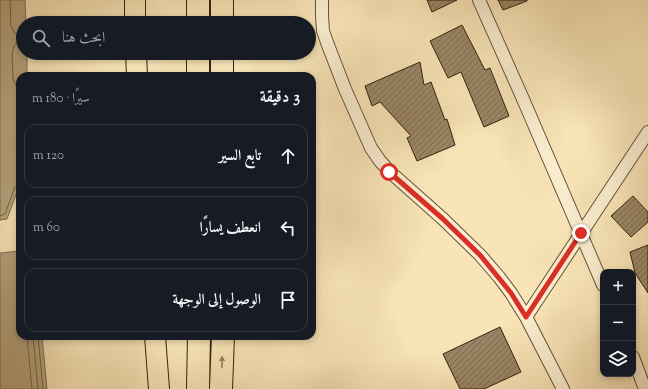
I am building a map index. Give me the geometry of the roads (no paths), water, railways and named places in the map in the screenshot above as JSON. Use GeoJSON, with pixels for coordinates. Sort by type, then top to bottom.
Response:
{"type":"FeatureCollection","features":[{"type":"Feature","properties":{"kind":"highway"},"geometry":{"type":"LineString","coordinates":[[135,0],[135,16]]}},
{"type":"Feature","properties":{"kind":"highway"},"geometry":{"type":"LineString","coordinates":[[198,0],[198,16]]}},
{"type":"Feature","properties":{"kind":"highway"},"geometry":{"type":"LineString","coordinates":[[222,0],[222,16]]}},
{"type":"Feature","properties":{"kind":"highway"},"geometry":{"type":"LineString","coordinates":[[136,60],[137,72]]}},
{"type":"Feature","properties":{"kind":"highway"},"geometry":{"type":"LineString","coordinates":[[198,60],[198,72]]}},
{"type":"Feature","properties":{"kind":"highway"},"geometry":{"type":"LineString","coordinates":[[222,60],[222,72]]}},
{"type":"Feature","properties":{"kind":"highway"},"geometry":{"type":"LineString","coordinates":[[155,340],[159,389]]}},
{"type":"Feature","properties":{"kind":"highway"},"geometry":{"type":"LineString","coordinates":[[198,389],[199,340]]}},
{"type":"Feature","properties":{"kind":"highway"},"geometry":{"type":"LineString","coordinates":[[221,389],[222,340]]}},
{"type":"Feature","properties":{"kind":"street"},"geometry":{"type":"LineString","coordinates":[[322,0],[323,31],[345,89],[371,148],[389,172],[443,219],[480,255],[503,282],[526,317],[563,389]]}},
{"type":"Feature","properties":{"kind":"street"},"geometry":{"type":"LineString","coordinates":[[479,0],[600,278]]}},
{"type":"Feature","properties":{"kind":"street"},"geometry":{"type":"LineString","coordinates":[[526,317],[648,132]]}},
{"type":"Feature","properties":{"kind":"street"},"geometry":{"type":"LineString","coordinates":[[636,365],[645,389]]}},
{"type":"Feature","properties":{"kind":"water"},"geometry":{"type":"Polygon","coordinates":[[[0,0],[25,0],[26,16],[16,16],[16,60],[27,60],[27,72],[16,72],[16,195],[7,219],[0,220],[0,0]]]}},
{"type":"Feature","properties":{"kind":"water"},"geometry":{"type":"Polygon","coordinates":[[[16,251],[16,340],[42,340],[47,389],[0,389],[0,253],[16,251]]]}}]}
